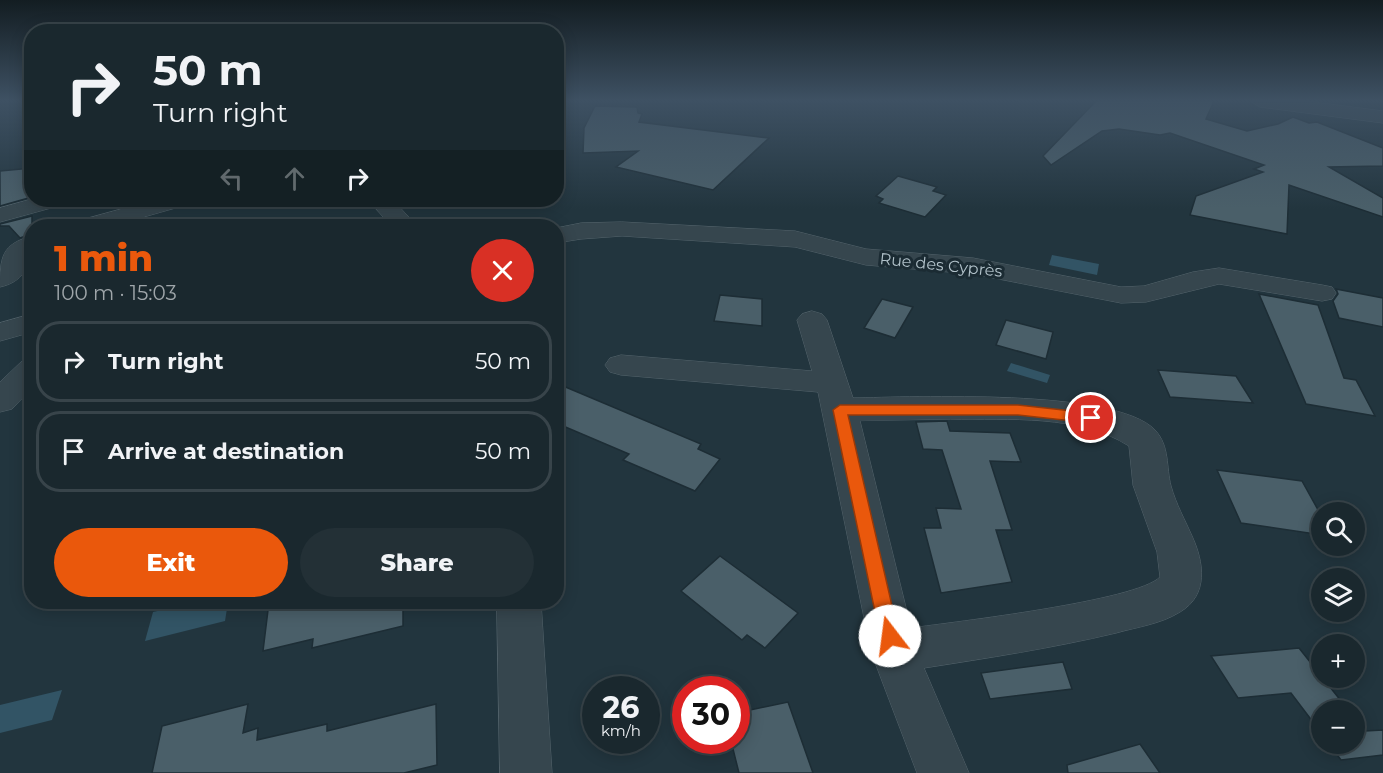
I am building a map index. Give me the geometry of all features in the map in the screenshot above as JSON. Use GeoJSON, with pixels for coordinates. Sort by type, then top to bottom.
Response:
{"type":"FeatureCollection","features":[{"type":"Feature","properties":{"kind":"street"},"geometry":{"type":"LineString","coordinates":[[0,214],[27,207]]}},
{"type":"Feature","properties":{"kind":"street"},"geometry":{"type":"LineString","coordinates":[[128,219],[160,207]]}},
{"type":"Feature","properties":{"kind":"street"},"geometry":{"type":"LineString","coordinates":[[164,219],[173,207]]}},
{"type":"Feature","properties":{"kind":"street"},"geometry":{"type":"LineString","coordinates":[[387,207],[398,219]]}},
{"type":"Feature","properties":{"kind":"street","name":"Rue des Cyprès"},"geometry":{"type":"LineString","coordinates":[[564,234],[581,231],[622,229],[795,239],[866,257],[973,266],[1121,295],[1146,294],[1193,280],[1219,276],[1322,293]]}},
{"type":"Feature","properties":{"kind":"street"},"geometry":{"type":"LineString","coordinates":[[0,279],[12,272],[19,249],[24,247]]}},
{"type":"Feature","properties":{"kind":"street"},"geometry":{"type":"LineString","coordinates":[[812,320],[836,396],[894,652],[943,773]]}},
{"type":"Feature","properties":{"kind":"street"},"geometry":{"type":"LineString","coordinates":[[0,332],[24,325]]}},
{"type":"Feature","properties":{"kind":"street"},"geometry":{"type":"LineString","coordinates":[[621,365],[836,396],[1091,418],[1121,425],[1140,436],[1148,447],[1153,490],[1181,557],[1183,572],[1180,586],[1169,598],[1155,604],[1065,625],[894,652]]}},
{"type":"Feature","properties":{"kind":"street"},"geometry":{"type":"LineString","coordinates":[[0,401],[24,377]]}},
{"type":"Feature","properties":{"kind":"street"},"geometry":{"type":"LineString","coordinates":[[519,609],[526,773]]}},
{"type":"Feature","properties":{"kind":"water"},"geometry":{"type":"Polygon","coordinates":[[[1052,255],[1099,264],[1097,275],[1049,265],[1052,255]]]}},
{"type":"Feature","properties":{"kind":"water"},"geometry":{"type":"Polygon","coordinates":[[[1011,363],[1050,375],[1047,383],[1007,371],[1011,363]]]}},
{"type":"Feature","properties":{"kind":"water"},"geometry":{"type":"Polygon","coordinates":[[[167,609],[227,609],[225,621],[145,641],[153,612],[167,609]]]}},
{"type":"Feature","properties":{"kind":"water"},"geometry":{"type":"Polygon","coordinates":[[[62,690],[52,720],[0,733],[0,705],[62,690]]]}},
{"type":"Feature","properties":{"kind":"building"},"geometry":{"type":"Polygon","coordinates":[[[584,137],[769,138],[713,190],[616,167],[638,151],[583,153],[584,137]]]}},
{"type":"Feature","properties":{"kind":"building"},"geometry":{"type":"Polygon","coordinates":[[[1061,137],[1093,137],[1051,165],[1043,156],[1061,137]]]}},
{"type":"Feature","properties":{"kind":"building"},"geometry":{"type":"Polygon","coordinates":[[[1182,137],[1355,137],[1383,148],[1383,166],[1329,167],[1383,198],[1383,217],[1289,185],[1287,234],[1190,215],[1196,196],[1263,172],[1254,169],[1264,165],[1182,137]]]}},
{"type":"Feature","properties":{"kind":"building"},"geometry":{"type":"Polygon","coordinates":[[[24,169],[24,199],[0,206],[0,171],[24,169]]]}},
{"type":"Feature","properties":{"kind":"building"},"geometry":{"type":"Polygon","coordinates":[[[898,176],[937,187],[933,191],[946,195],[925,217],[879,203],[883,199],[876,196],[898,176]]]}},
{"type":"Feature","properties":{"kind":"building"},"geometry":{"type":"Polygon","coordinates":[[[32,216],[32,219],[24,219],[24,237],[20,238],[9,226],[0,226],[0,224],[32,216]]]}},
{"type":"Feature","properties":{"kind":"building"},"geometry":{"type":"Polygon","coordinates":[[[1336,289],[1383,298],[1383,327],[1339,318],[1333,301],[1338,294],[1336,289]]]}},
{"type":"Feature","properties":{"kind":"building"},"geometry":{"type":"Polygon","coordinates":[[[1259,294],[1318,305],[1344,378],[1356,380],[1375,416],[1306,404],[1259,294]]]}},
{"type":"Feature","properties":{"kind":"building"},"geometry":{"type":"Polygon","coordinates":[[[720,295],[762,299],[762,326],[714,321],[720,295]]]}},
{"type":"Feature","properties":{"kind":"building"},"geometry":{"type":"Polygon","coordinates":[[[882,299],[913,307],[895,338],[864,328],[882,299]]]}},
{"type":"Feature","properties":{"kind":"building"},"geometry":{"type":"Polygon","coordinates":[[[1006,320],[1053,332],[1046,359],[996,345],[1006,320]]]}},
{"type":"Feature","properties":{"kind":"building"},"geometry":{"type":"Polygon","coordinates":[[[1158,370],[1236,376],[1253,403],[1170,397],[1158,370]]]}},
{"type":"Feature","properties":{"kind":"building"},"geometry":{"type":"Polygon","coordinates":[[[564,386],[701,444],[698,449],[720,459],[695,491],[623,460],[629,454],[564,426],[564,386]]]}},
{"type":"Feature","properties":{"kind":"building"},"geometry":{"type":"Polygon","coordinates":[[[947,421],[950,431],[1010,433],[1021,462],[990,461],[1012,530],[996,530],[1012,582],[941,593],[924,528],[941,528],[936,508],[961,509],[942,450],[923,449],[916,422],[947,421]]]}},
{"type":"Feature","properties":{"kind":"building"},"geometry":{"type":"Polygon","coordinates":[[[1217,470],[1302,481],[1314,502],[1311,502],[1311,533],[1241,523],[1217,470]]]}},
{"type":"Feature","properties":{"kind":"building"},"geometry":{"type":"Polygon","coordinates":[[[720,556],[798,613],[765,648],[747,635],[742,640],[681,591],[720,556]]]}},
{"type":"Feature","properties":{"kind":"building"},"geometry":{"type":"Polygon","coordinates":[[[268,609],[403,609],[403,626],[312,648],[313,639],[263,651],[268,609]]]}},
{"type":"Feature","properties":{"kind":"building"},"geometry":{"type":"Polygon","coordinates":[[[1299,648],[1311,663],[1311,688],[1331,688],[1340,700],[1311,700],[1311,719],[1291,693],[1238,698],[1211,656],[1299,648]]]}},
{"type":"Feature","properties":{"kind":"building"},"geometry":{"type":"Polygon","coordinates":[[[1063,662],[1072,689],[990,699],[981,673],[1063,662]]]}},
{"type":"Feature","properties":{"kind":"building"},"geometry":{"type":"Polygon","coordinates":[[[788,702],[813,773],[739,773],[734,754],[750,754],[750,710],[788,702]]]}},
{"type":"Feature","properties":{"kind":"building"},"geometry":{"type":"Polygon","coordinates":[[[248,704],[243,733],[258,728],[257,740],[327,724],[327,731],[436,704],[437,765],[404,773],[152,773],[162,726],[248,704]]]}},
{"type":"Feature","properties":{"kind":"building"},"geometry":{"type":"Polygon","coordinates":[[[1383,730],[1383,755],[1341,760],[1336,754],[1365,754],[1365,731],[1383,730]]]}},
{"type":"Feature","properties":{"kind":"building"},"geometry":{"type":"Polygon","coordinates":[[[1140,744],[1160,773],[1068,773],[1067,765],[1140,744]]]}},
{"type":"Feature","properties":{"kind":"route"},"geometry":{"type":"LineString","coordinates":[[890,636],[881,604],[840,410],[917,408],[1018,410],[1091,418]]}}]}
